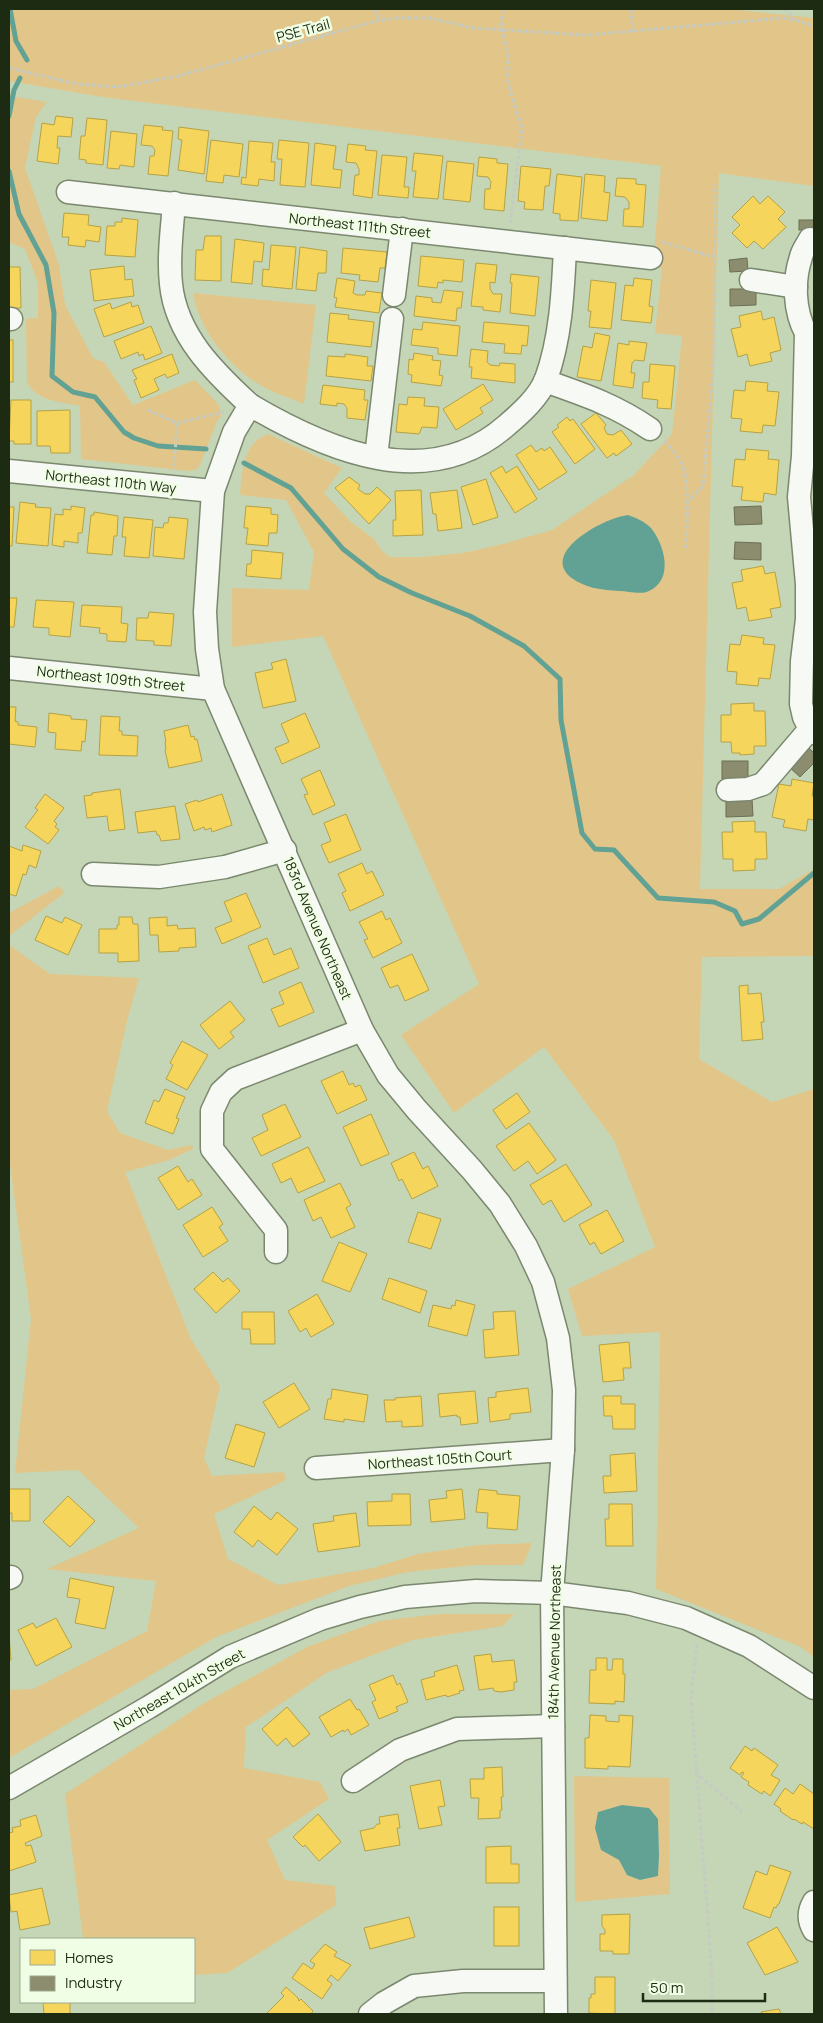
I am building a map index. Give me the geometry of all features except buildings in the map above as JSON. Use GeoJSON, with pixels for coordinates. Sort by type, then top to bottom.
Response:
{"type":"FeatureCollection","features":[{"type":"Feature","properties":{"kind":"street","name":"Northeast 111th Street"},"geometry":{"type":"LineString","coordinates":[[68,192],[565,248],[654,249]]}},
{"type":"Feature","properties":{"kind":"street"},"geometry":{"type":"LineString","coordinates":[[174,204],[170,248],[171,284],[176,308],[186,331],[198,351],[218,375],[250,405],[284,425],[315,438],[376,458],[409,462],[432,461],[480,446],[521,413],[541,387],[554,351],[559,323],[565,248]]}},
{"type":"Feature","properties":{"kind":"street"},"geometry":{"type":"LineString","coordinates":[[394,295],[402,229]]}},
{"type":"Feature","properties":{"kind":"street"},"geometry":{"type":"LineString","coordinates":[[728,790],[748,789],[763,784],[812,731],[804,717],[801,704],[802,661],[807,619],[807,584],[799,497],[810,334],[800,321],[796,287],[801,256],[810,239]]}},
{"type":"Feature","properties":{"kind":"street"},"geometry":{"type":"LineString","coordinates":[[751,280],[796,287]]}},
{"type":"Feature","properties":{"kind":"street"},"geometry":{"type":"LineString","coordinates":[[376,458],[392,319]]}},
{"type":"Feature","properties":{"kind":"street"},"geometry":{"type":"LineString","coordinates":[[541,387],[596,398],[629,415],[650,430]]}},
{"type":"Feature","properties":{"kind":"street","name":"183rd Avenue Northeast"},"geometry":{"type":"LineString","coordinates":[[250,405],[234,432],[213,491],[205,612],[207,650],[213,689],[285,850],[362,1030],[388,1074],[417,1110],[484,1184],[500,1204],[526,1246]]}},
{"type":"Feature","properties":{"kind":"street","name":"Northeast 110th Way"},"geometry":{"type":"LineString","coordinates":[[9,471],[213,491]]}},
{"type":"Feature","properties":{"kind":"street","name":"Northeast 109th Street"},"geometry":{"type":"LineString","coordinates":[[9,668],[213,689]]}},
{"type":"Feature","properties":{"kind":"street"},"geometry":{"type":"LineString","coordinates":[[93,874],[159,877],[225,867],[285,850]]}},
{"type":"Feature","properties":{"kind":"street"},"geometry":{"type":"LineString","coordinates":[[276,1252],[276,1230],[212,1149],[212,1111],[221,1092],[235,1079],[362,1030]]}},
{"type":"Feature","properties":{"kind":"street","name":"184th Avenue Northeast"},"geometry":{"type":"LineString","coordinates":[[526,1246],[543,1282],[558,1338],[564,1390],[563,1450],[552,1593],[556,2014]]}},
{"type":"Feature","properties":{"kind":"street","name":"Northeast 105th Court"},"geometry":{"type":"LineString","coordinates":[[316,1468],[563,1450]]}},
{"type":"Feature","properties":{"kind":"street","name":"Northeast 104th Street"},"geometry":{"type":"LineString","coordinates":[[9,1788],[149,1707],[230,1657],[320,1620],[360,1607],[405,1597],[476,1591],[552,1593],[628,1603],[686,1618],[749,1646],[814,1688]]}},
{"type":"Feature","properties":{"kind":"street"},"geometry":{"type":"LineString","coordinates":[[353,1781],[400,1750],[457,1729],[553,1726]]}},
{"type":"Feature","properties":{"kind":"street"},"geometry":{"type":"LineString","coordinates":[[814,1902],[809,1916],[814,1930]]}},
{"type":"Feature","properties":{"kind":"street"},"geometry":{"type":"LineString","coordinates":[[370,2014],[384,2003],[414,1986],[462,1981],[556,1981]]}},
{"type":"Feature","properties":{"kind":"path"},"geometry":{"type":"LineString","coordinates":[[374,9],[380,20]]}},
{"type":"Feature","properties":{"kind":"path"},"geometry":{"type":"LineString","coordinates":[[503,9],[501,23],[508,56],[508,84],[522,128],[510,222]]}},
{"type":"Feature","properties":{"kind":"path"},"geometry":{"type":"LineString","coordinates":[[631,9],[633,31]]}},
{"type":"Feature","properties":{"kind":"path"},"geometry":{"type":"LineString","coordinates":[[785,9],[795,20]]}},
{"type":"Feature","properties":{"kind":"path","name":"PSE Trail"},"geometry":{"type":"LineString","coordinates":[[9,68],[77,84],[118,87],[178,76],[380,20],[398,18],[430,18],[473,28],[503,31],[586,35],[783,18],[814,26]]}},
{"type":"Feature","properties":{"kind":"path"},"geometry":{"type":"LineString","coordinates":[[686,503],[703,486],[714,359],[715,184]]}},
{"type":"Feature","properties":{"kind":"path"},"geometry":{"type":"LineString","coordinates":[[654,249],[714,257]]}},
{"type":"Feature","properties":{"kind":"path"},"geometry":{"type":"LineString","coordinates":[[148,410],[177,423],[224,412]]}},
{"type":"Feature","properties":{"kind":"path"},"geometry":{"type":"LineString","coordinates":[[174,464],[177,423]]}},
{"type":"Feature","properties":{"kind":"path"},"geometry":{"type":"LineString","coordinates":[[650,430],[673,449],[684,469],[686,548]]}},
{"type":"Feature","properties":{"kind":"path"},"geometry":{"type":"LineString","coordinates":[[698,1640],[691,1697],[695,1772],[712,1974],[712,2014]]}},
{"type":"Feature","properties":{"kind":"path"},"geometry":{"type":"LineString","coordinates":[[695,1772],[742,1812]]}},
{"type":"Feature","properties":{"kind":"shaded area"},"geometry":{"type":"Polygon","coordinates":[[[9,9],[730,9],[814,18],[814,186],[719,173],[700,889],[779,889],[814,869],[814,956],[702,957],[699,1059],[772,1102],[814,1089],[814,1657],[801,1647],[656,1589],[660,1332],[582,1336],[568,1289],[655,1247],[614,1140],[544,1047],[454,1113],[401,1035],[479,984],[323,636],[232,647],[232,588],[309,590],[314,552],[286,500],[240,495],[245,459],[253,444],[268,434],[342,468],[324,493],[351,522],[374,539],[382,551],[390,557],[423,557],[463,553],[552,530],[634,475],[672,434],[682,336],[655,333],[662,268],[653,267],[661,166],[102,97],[9,81],[9,9]]]}},
{"type":"Feature","properties":{"kind":"shaded area"},"geometry":{"type":"Polygon","coordinates":[[[9,96],[47,102],[36,117],[25,168],[59,265],[65,305],[93,358],[104,362],[133,405],[195,380],[219,405],[221,416],[217,421],[200,465],[196,470],[187,471],[81,459],[80,406],[50,400],[37,394],[27,383],[26,319],[38,318],[38,283],[25,249],[9,242],[9,96]]]}},
{"type":"Feature","properties":{"kind":"shaded area"},"geometry":{"type":"Polygon","coordinates":[[[193,293],[316,305],[304,404],[262,386],[238,369],[227,358],[209,334],[196,307],[193,293]]]}},
{"type":"Feature","properties":{"kind":"shaded area"},"geometry":{"type":"Polygon","coordinates":[[[59,886],[64,893],[9,936],[9,913],[59,886]]]}},
{"type":"Feature","properties":{"kind":"shaded area"},"geometry":{"type":"Polygon","coordinates":[[[9,945],[50,974],[139,978],[127,1021],[107,1111],[120,1133],[168,1150],[192,1145],[193,1149],[169,1160],[125,1172],[191,1339],[220,1386],[204,1458],[212,1476],[284,1472],[286,1480],[214,1514],[228,1559],[278,1585],[373,1568],[418,1554],[478,1545],[532,1543],[523,1565],[476,1565],[408,1572],[349,1586],[216,1637],[9,1758],[9,1690],[33,1689],[147,1631],[156,1581],[47,1569],[139,1528],[78,1470],[15,1473],[31,1319],[9,1157],[9,945]]]}},
{"type":"Feature","properties":{"kind":"shaded area"},"geometry":{"type":"Polygon","coordinates":[[[439,1614],[514,1614],[503,1626],[413,1640],[328,1672],[246,1727],[244,1768],[320,1782],[329,1799],[267,1840],[285,1880],[335,1886],[336,1905],[227,1973],[195,1975],[195,1938],[83,1938],[65,1794],[206,1702],[309,1646],[379,1621],[439,1614]]]}},
{"type":"Feature","properties":{"kind":"shaded area"},"geometry":{"type":"Polygon","coordinates":[[[574,1776],[669,1778],[670,1894],[575,1902],[574,1776]],[[658,1819],[619,1860],[627,1875],[640,1880],[658,1876],[658,1819]]]}},
{"type":"Feature","properties":{"kind":"water"},"geometry":{"type":"Polygon","coordinates":[[[628,515],[640,520],[651,528],[660,543],[665,562],[662,579],[657,586],[642,593],[603,590],[578,582],[566,572],[563,561],[567,551],[576,540],[603,523],[628,515]]]}},
{"type":"Feature","properties":{"kind":"water"},"geometry":{"type":"Polygon","coordinates":[[[622,1805],[649,1808],[658,1819],[658,1876],[640,1880],[627,1875],[619,1860],[601,1850],[595,1828],[598,1812],[622,1805]]]}},
{"type":"Feature","properties":{"kind":"waterway"},"geometry":{"type":"LineString","coordinates":[[10,9],[16,41],[27,60]]}},
{"type":"Feature","properties":{"kind":"waterway"},"geometry":{"type":"LineString","coordinates":[[9,116],[14,90],[20,78]]}},
{"type":"Feature","properties":{"kind":"waterway"},"geometry":{"type":"LineString","coordinates":[[9,171],[19,214],[46,265],[54,313],[52,376],[73,392],[95,397],[124,432],[134,438],[158,446],[206,449]]}},
{"type":"Feature","properties":{"kind":"waterway"},"geometry":{"type":"LineString","coordinates":[[244,463],[291,488],[343,549],[379,577],[412,593],[470,616],[524,646],[560,679],[561,720],[582,833],[595,849],[614,850],[658,898],[714,902],[735,911],[742,924],[759,919],[814,873]]}}]}
